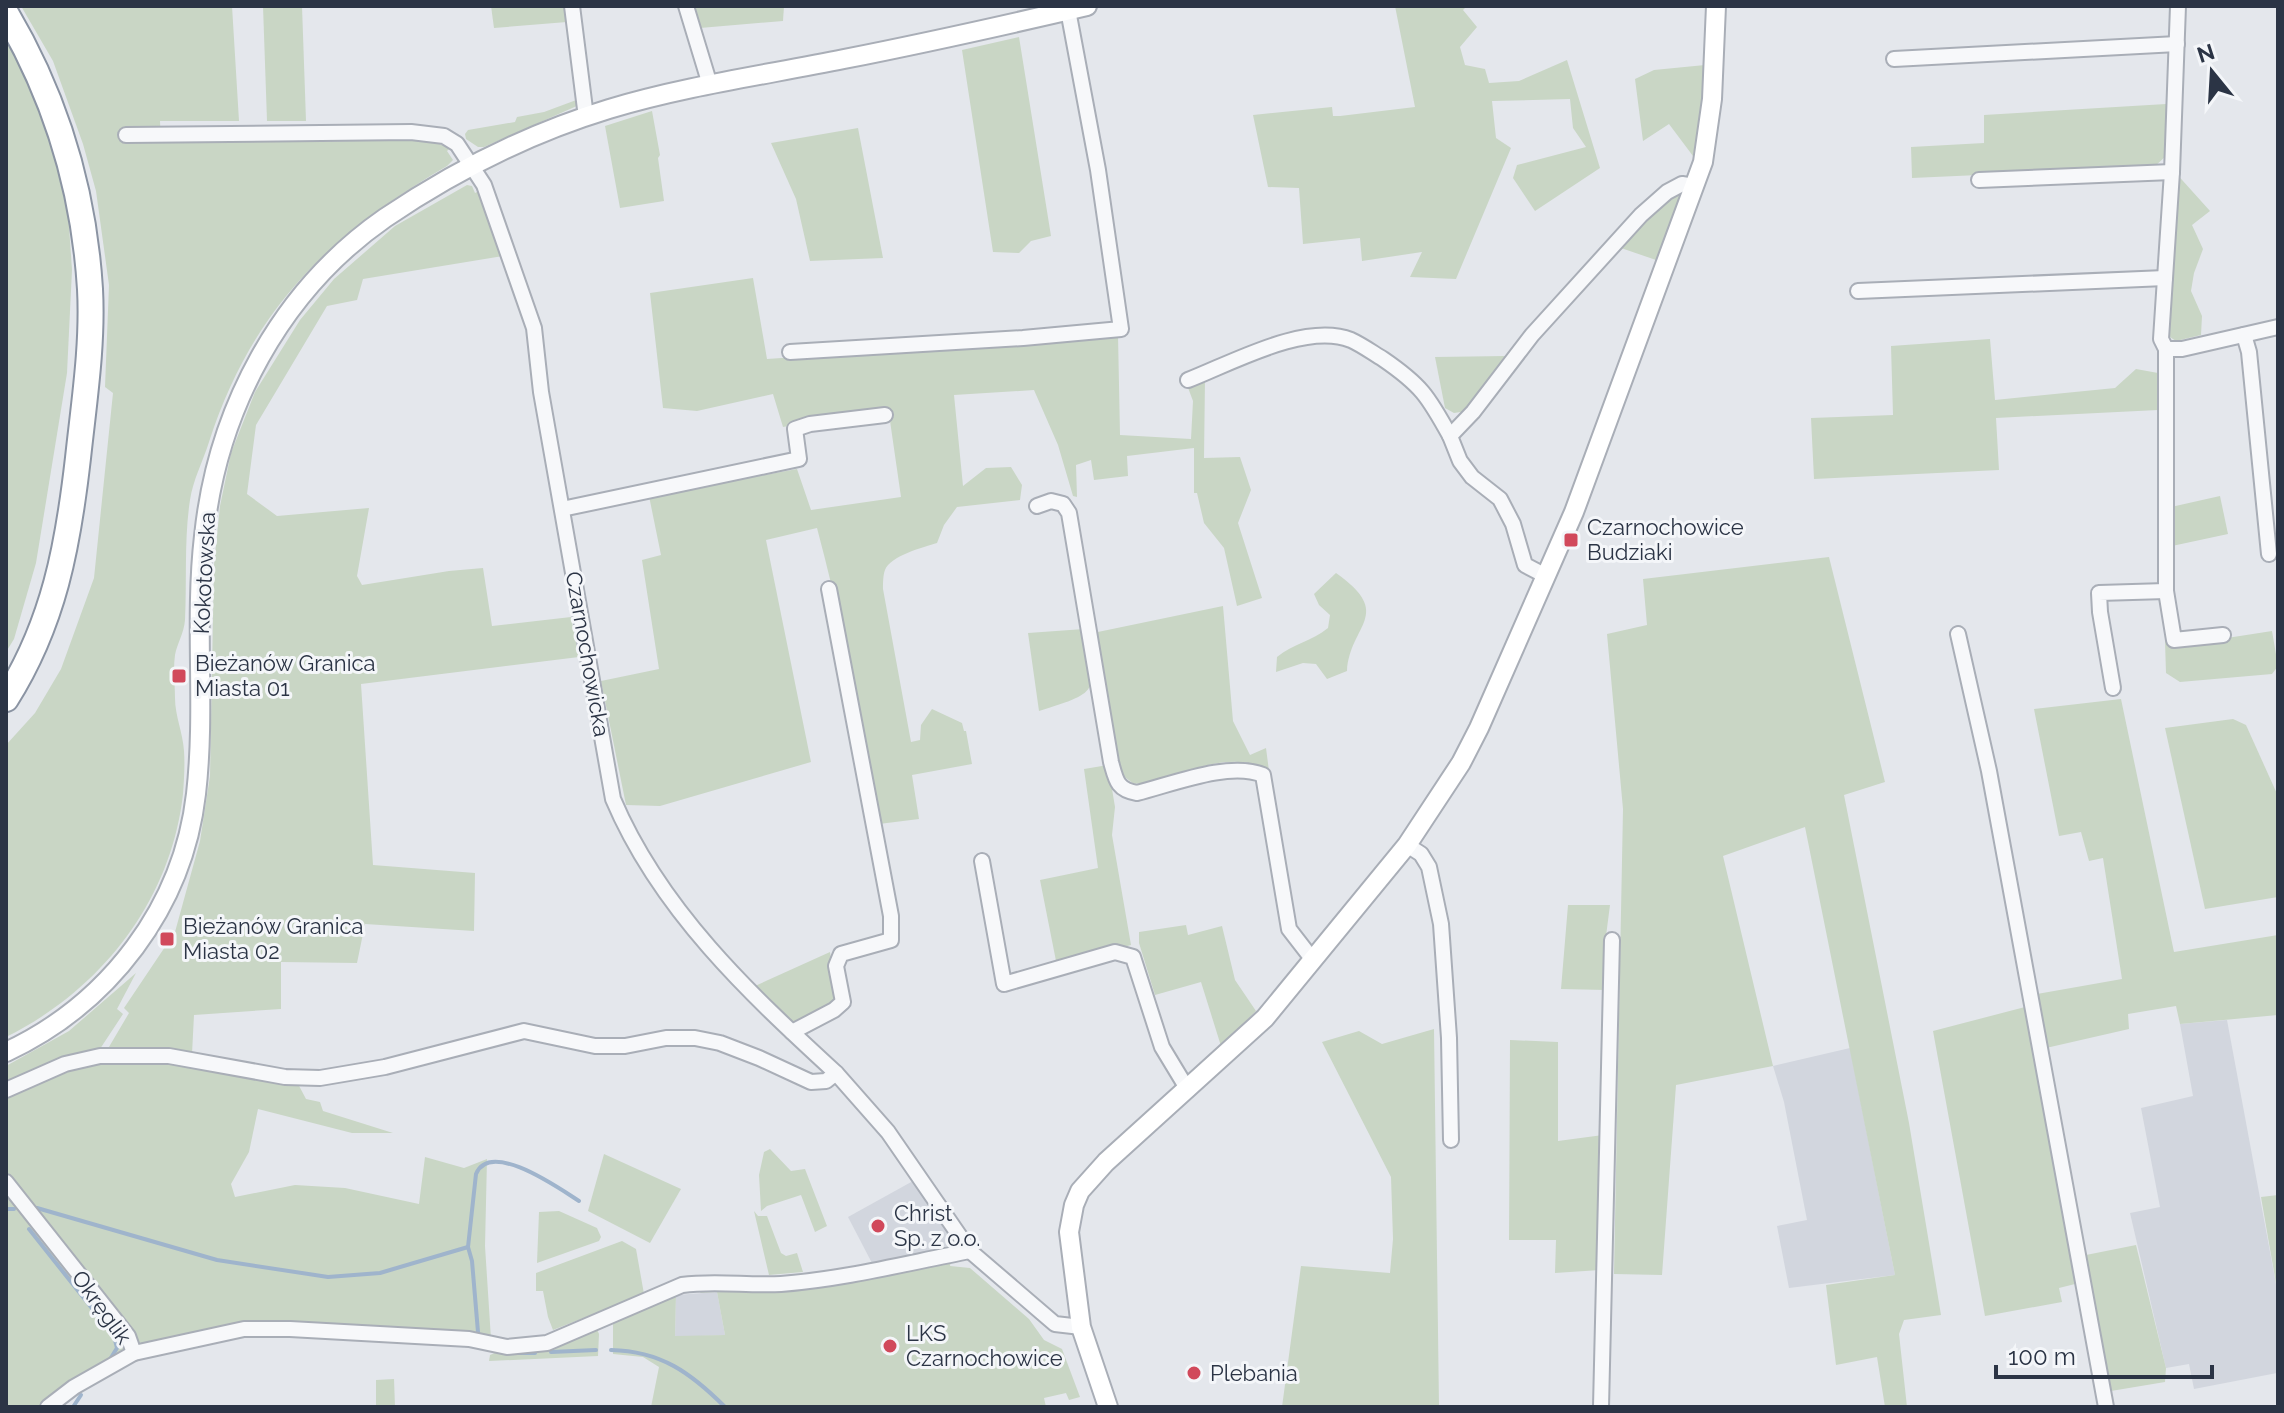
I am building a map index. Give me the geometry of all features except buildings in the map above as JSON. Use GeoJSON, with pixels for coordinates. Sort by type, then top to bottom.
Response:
{"type":"FeatureCollection","features":[{"type":"Feature","properties":{"kind":"highway"},"geometry":{"type":"LineString","coordinates":[[6,13],[34,62],[65,147],[82,212],[90,291],[86,386],[60,576],[37,643],[6,699]]}},
{"type":"Feature","properties":{"kind":"street"},"geometry":{"type":"LineString","coordinates":[[572,6],[586,117]]}},
{"type":"Feature","properties":{"kind":"street"},"geometry":{"type":"LineString","coordinates":[[686,6],[710,85]]}},
{"type":"Feature","properties":{"kind":"street","name":"Kokotowska"},"geometry":{"type":"LineString","coordinates":[[6,1052],[53,1026],[116,971],[152,922],[182,858],[193,816],[198,777],[201,570],[207,509],[225,431],[253,368],[292,307],[333,262],[384,220],[469,169],[553,128],[710,85],[1087,6]]}},
{"type":"Feature","properties":{"kind":"street"},"geometry":{"type":"LineString","coordinates":[[1108,1407],[1081,1327],[1069,1232],[1080,1191],[1106,1162],[1265,1018],[1407,845],[1449,784],[1473,740],[1593,466],[1694,186],[1709,135],[1716,6]]}},
{"type":"Feature","properties":{"kind":"street"},"geometry":{"type":"LineString","coordinates":[[2178,6],[2172,172],[2161,339],[2166,349],[2166,591],[2174,640],[2223,635]]}},
{"type":"Feature","properties":{"kind":"street"},"geometry":{"type":"LineString","coordinates":[[790,352],[1121,329],[1098,170],[1068,10]]}},
{"type":"Feature","properties":{"kind":"street"},"geometry":{"type":"LineString","coordinates":[[1894,59],[2177,44]]}},
{"type":"Feature","properties":{"kind":"street","name":"Czarnochowicka"},"geometry":{"type":"LineString","coordinates":[[126,135],[411,132],[444,136],[457,144],[469,169],[487,191],[534,328],[541,392],[613,799],[623,824],[653,876],[682,917],[792,1032],[836,1073],[888,1132],[970,1251],[1055,1324],[1081,1327]]}},
{"type":"Feature","properties":{"kind":"street"},"geometry":{"type":"LineString","coordinates":[[1979,180],[2172,172]]}},
{"type":"Feature","properties":{"kind":"street"},"geometry":{"type":"LineString","coordinates":[[1450,436],[1473,412],[1532,335],[1641,215],[1667,192],[1682,184],[1694,186]]}},
{"type":"Feature","properties":{"kind":"street"},"geometry":{"type":"LineString","coordinates":[[1858,291],[2165,278]]}},
{"type":"Feature","properties":{"kind":"street"},"geometry":{"type":"LineString","coordinates":[[2166,349],[2182,349],[2278,327]]}},
{"type":"Feature","properties":{"kind":"street"},"geometry":{"type":"LineString","coordinates":[[1188,380],[1298,338],[1326,335],[1350,340],[1406,375],[1427,395],[1460,461],[1472,477],[1500,499],[1513,524],[1525,565],[1546,576]]}},
{"type":"Feature","properties":{"kind":"street"},"geometry":{"type":"LineString","coordinates":[[2244,335],[2249,352],[2269,554]]}},
{"type":"Feature","properties":{"kind":"street"},"geometry":{"type":"LineString","coordinates":[[562,509],[799,459],[795,429],[810,424],[885,415]]}},
{"type":"Feature","properties":{"kind":"street"},"geometry":{"type":"LineString","coordinates":[[1037,506],[1051,501],[1063,504],[1069,513],[1117,785],[1137,793],[1229,770],[1249,769],[1263,775],[1289,929],[1313,960]]}},
{"type":"Feature","properties":{"kind":"street"},"geometry":{"type":"LineString","coordinates":[[792,1032],[843,1002],[836,966],[841,954],[891,940],[891,916],[829,589]]}},
{"type":"Feature","properties":{"kind":"street"},"geometry":{"type":"LineString","coordinates":[[2113,688],[2099,593],[2166,591]]}},
{"type":"Feature","properties":{"kind":"street"},"geometry":{"type":"LineString","coordinates":[[1958,634],[1989,771],[2106,1407]]}},
{"type":"Feature","properties":{"kind":"street"},"geometry":{"type":"LineString","coordinates":[[1407,845],[1421,854],[1429,867],[1441,924],[1449,1038],[1451,1140]]}},
{"type":"Feature","properties":{"kind":"street"},"geometry":{"type":"LineString","coordinates":[[982,861],[1004,984],[1115,952],[1133,957],[1162,1047],[1188,1090]]}},
{"type":"Feature","properties":{"kind":"street"},"geometry":{"type":"LineString","coordinates":[[1601,1407],[1612,940]]}},
{"type":"Feature","properties":{"kind":"street"},"geometry":{"type":"LineString","coordinates":[[6,1090],[65,1064],[100,1056],[169,1056],[285,1077],[320,1078],[385,1067],[524,1031],[595,1046],[695,1038],[733,1048],[811,1082],[826,1081],[836,1073]]}},
{"type":"Feature","properties":{"kind":"street","name":"Okręglik"},"geometry":{"type":"LineString","coordinates":[[6,1182],[128,1336],[134,1353],[74,1387],[48,1407]]}},
{"type":"Feature","properties":{"kind":"street"},"geometry":{"type":"LineString","coordinates":[[134,1353],[244,1329],[469,1339],[507,1347],[547,1343],[682,1285],[706,1281],[779,1284],[849,1277],[970,1251]]}},
{"type":"Feature","properties":{"kind":"shaded area"},"geometry":{"type":"Polygon","coordinates":[[[2227,1020],[2278,1295],[2278,1378],[2277,1373],[2194,1389],[2189,1364],[2166,1368],[2130,1213],[2160,1207],[2141,1108],[2193,1096],[2180,1024],[2227,1020]]]}},
{"type":"Feature","properties":{"kind":"shaded area"},"geometry":{"type":"Polygon","coordinates":[[[1850,1048],[1895,1275],[1789,1288],[1777,1226],[1807,1220],[1784,1102],[1773,1066],[1850,1048]]]}},
{"type":"Feature","properties":{"kind":"shaded area"},"geometry":{"type":"Polygon","coordinates":[[[913,1181],[955,1244],[873,1265],[848,1217],[913,1181]]]}},
{"type":"Feature","properties":{"kind":"shaded area"},"geometry":{"type":"Polygon","coordinates":[[[717,1292],[725,1335],[675,1337],[676,1295],[717,1292]]]}},
{"type":"Feature","properties":{"kind":"green space"},"geometry":{"type":"Polygon","coordinates":[[[21,6],[232,6],[239,121],[160,121],[161,143],[208,140],[429,140],[450,148],[447,151],[453,160],[366,220],[331,249],[272,314],[248,352],[227,395],[190,500],[185,620],[174,666],[175,705],[184,751],[183,794],[176,833],[164,870],[147,906],[101,968],[72,994],[6,1037],[6,745],[35,713],[61,669],[94,578],[113,393],[105,387],[109,285],[96,191],[83,144],[53,61],[21,6]]]}},
{"type":"Feature","properties":{"kind":"green space"},"geometry":{"type":"Polygon","coordinates":[[[263,6],[302,6],[306,121],[267,121],[263,6]]]}},
{"type":"Feature","properties":{"kind":"green space"},"geometry":{"type":"Polygon","coordinates":[[[491,6],[565,6],[567,22],[494,28],[491,6]]]}},
{"type":"Feature","properties":{"kind":"green space"},"geometry":{"type":"Polygon","coordinates":[[[693,6],[784,6],[783,21],[700,28],[693,6]]]}},
{"type":"Feature","properties":{"kind":"green space"},"geometry":{"type":"Polygon","coordinates":[[[1395,6],[1467,6],[1463,10],[1477,27],[1460,47],[1465,65],[1485,69],[1489,83],[1519,81],[1567,60],[1600,168],[1535,211],[1513,178],[1517,165],[1586,147],[1573,128],[1570,99],[1492,101],[1496,138],[1511,148],[1456,279],[1410,277],[1422,252],[1362,261],[1360,238],[1303,244],[1299,188],[1268,187],[1253,115],[1332,107],[1333,116],[1340,116],[1415,107],[1395,6]]]}},
{"type":"Feature","properties":{"kind":"green space"},"geometry":{"type":"Polygon","coordinates":[[[1019,37],[1051,236],[1031,241],[1019,253],[993,252],[962,50],[1019,37]]]}},
{"type":"Feature","properties":{"kind":"green space"},"geometry":{"type":"Polygon","coordinates":[[[6,41],[48,119],[68,211],[72,270],[67,373],[36,563],[14,639],[6,652],[6,41]]]}},
{"type":"Feature","properties":{"kind":"green space"},"geometry":{"type":"Polygon","coordinates":[[[1705,65],[1706,83],[1693,156],[1669,124],[1643,141],[1635,79],[1654,70],[1705,65]]]}},
{"type":"Feature","properties":{"kind":"green space"},"geometry":{"type":"Polygon","coordinates":[[[579,99],[579,105],[484,147],[478,147],[466,139],[468,130],[515,122],[517,117],[544,112],[579,99]]]}},
{"type":"Feature","properties":{"kind":"green space"},"geometry":{"type":"Polygon","coordinates":[[[2166,104],[2166,156],[2154,167],[1912,178],[1911,147],[1984,143],[1984,115],[2166,104]]]}},
{"type":"Feature","properties":{"kind":"green space"},"geometry":{"type":"Polygon","coordinates":[[[652,111],[664,201],[620,208],[605,126],[652,111]]]}},
{"type":"Feature","properties":{"kind":"green space"},"geometry":{"type":"Polygon","coordinates":[[[858,128],[883,258],[810,261],[796,199],[771,143],[858,128]]]}},
{"type":"Feature","properties":{"kind":"green space"},"geometry":{"type":"Polygon","coordinates":[[[2174,171],[2210,211],[2192,225],[2203,249],[2191,291],[2202,316],[2201,335],[2176,341],[2167,335],[2174,171]]]}},
{"type":"Feature","properties":{"kind":"green space"},"geometry":{"type":"Polygon","coordinates":[[[467,185],[472,186],[475,193],[479,191],[503,256],[363,279],[357,300],[327,306],[256,425],[247,494],[277,516],[369,508],[357,576],[362,585],[483,568],[492,626],[571,617],[579,657],[361,684],[373,865],[475,873],[474,931],[365,924],[357,963],[281,962],[281,1009],[194,1015],[192,1054],[106,1052],[129,1013],[124,1008],[175,932],[200,841],[210,776],[214,565],[220,506],[231,453],[255,392],[300,320],[334,279],[395,226],[467,185]]]}},
{"type":"Feature","properties":{"kind":"green space"},"geometry":{"type":"Polygon","coordinates":[[[1675,194],[1682,196],[1656,260],[1621,248],[1649,213],[1675,194]]]}},
{"type":"Feature","properties":{"kind":"green space"},"geometry":{"type":"Polygon","coordinates":[[[753,278],[767,359],[1118,335],[1120,435],[1191,439],[1193,401],[1187,385],[1205,379],[1204,458],[1240,457],[1251,490],[1238,523],[1262,598],[1237,606],[1224,548],[1204,523],[1197,493],[1194,493],[1194,448],[1127,456],[1128,476],[1094,480],[1091,460],[1076,465],[1077,497],[1073,496],[1058,445],[1034,390],[954,395],[963,486],[986,468],[1011,467],[1022,485],[1020,500],[957,507],[944,525],[937,543],[908,553],[888,565],[883,589],[911,742],[920,740],[921,725],[932,709],[962,723],[972,764],[912,775],[919,819],[879,824],[852,676],[817,528],[766,540],[811,762],[660,806],[626,805],[601,681],[659,669],[642,560],[661,555],[649,496],[797,469],[811,510],[901,497],[888,407],[783,427],[773,394],[697,411],[663,408],[650,293],[753,278]]]}},
{"type":"Feature","properties":{"kind":"green space"},"geometry":{"type":"Polygon","coordinates":[[[1990,339],[1995,400],[2115,388],[2136,369],[2158,373],[2158,410],[1996,418],[1999,470],[1814,479],[1811,418],[1893,415],[1891,346],[1990,339]]]}},
{"type":"Feature","properties":{"kind":"green space"},"geometry":{"type":"Polygon","coordinates":[[[1506,356],[1467,411],[1454,413],[1445,408],[1435,357],[1506,356]]]}},
{"type":"Feature","properties":{"kind":"green space"},"geometry":{"type":"Polygon","coordinates":[[[2220,496],[2228,534],[2172,546],[2171,507],[2220,496]]]}},
{"type":"Feature","properties":{"kind":"green space"},"geometry":{"type":"Polygon","coordinates":[[[1829,557],[1885,782],[1844,795],[1909,1123],[1941,1315],[1904,1320],[1899,1334],[1907,1407],[1885,1407],[1877,1357],[1836,1365],[1826,1285],[1895,1275],[1805,827],[1723,856],[1773,1066],[1676,1085],[1662,1275],[1614,1274],[1623,809],[1607,634],[1647,625],[1643,579],[1829,557]]]}},
{"type":"Feature","properties":{"kind":"green space"},"geometry":{"type":"Polygon","coordinates":[[[1336,573],[1354,587],[1363,599],[1366,610],[1347,671],[1327,679],[1316,664],[1303,663],[1276,672],[1277,657],[1328,628],[1330,615],[1319,605],[1314,594],[1336,573]]]}},
{"type":"Feature","properties":{"kind":"green space"},"geometry":{"type":"Polygon","coordinates":[[[1223,606],[1233,721],[1250,755],[1266,748],[1269,771],[1253,764],[1220,763],[1134,784],[1122,775],[1117,762],[1093,633],[1223,606]]]}},
{"type":"Feature","properties":{"kind":"green space"},"geometry":{"type":"Polygon","coordinates":[[[1084,629],[1091,666],[1090,686],[1075,699],[1039,711],[1028,633],[1084,629]]]}},
{"type":"Feature","properties":{"kind":"green space"},"geometry":{"type":"Polygon","coordinates":[[[2272,631],[2278,666],[2272,674],[2180,682],[2166,673],[2165,641],[2171,645],[2182,645],[2272,631]]]}},
{"type":"Feature","properties":{"kind":"green space"},"geometry":{"type":"Polygon","coordinates":[[[2121,699],[2174,952],[2278,935],[2278,1015],[2180,1024],[2176,1006],[2128,1014],[2129,1029],[2046,1048],[2037,994],[2122,979],[2103,858],[2089,861],[2081,832],[2059,836],[2034,709],[2121,699]]]}},
{"type":"Feature","properties":{"kind":"green space"},"geometry":{"type":"Polygon","coordinates":[[[2233,719],[2246,725],[2278,796],[2278,897],[2205,909],[2165,728],[2233,719]]]}},
{"type":"Feature","properties":{"kind":"green space"},"geometry":{"type":"Polygon","coordinates":[[[1108,765],[1115,807],[1112,835],[1131,945],[1057,966],[1040,880],[1098,868],[1084,769],[1108,765]]]}},
{"type":"Feature","properties":{"kind":"green space"},"geometry":{"type":"Polygon","coordinates":[[[1568,905],[1610,905],[1606,936],[1606,990],[1561,989],[1568,905]]]}},
{"type":"Feature","properties":{"kind":"green space"},"geometry":{"type":"Polygon","coordinates":[[[1186,925],[1188,935],[1222,926],[1235,980],[1256,1011],[1221,1046],[1201,982],[1155,995],[1139,943],[1139,932],[1186,925]]]}},
{"type":"Feature","properties":{"kind":"green space"},"geometry":{"type":"Polygon","coordinates":[[[830,952],[837,999],[829,1007],[793,1023],[755,986],[830,952]]]}},
{"type":"Feature","properties":{"kind":"green space"},"geometry":{"type":"Polygon","coordinates":[[[136,973],[117,1009],[123,1014],[98,1052],[6,1083],[6,1066],[69,1031],[136,973]]]}},
{"type":"Feature","properties":{"kind":"green space"},"geometry":{"type":"Polygon","coordinates":[[[2025,1007],[2079,1283],[2059,1288],[2062,1302],[1985,1316],[1933,1031],[2025,1007]]]}},
{"type":"Feature","properties":{"kind":"green space"},"geometry":{"type":"Polygon","coordinates":[[[1434,1029],[1439,1407],[1282,1407],[1301,1266],[1390,1273],[1393,1239],[1391,1177],[1322,1042],[1359,1031],[1382,1044],[1434,1029]]]}},
{"type":"Feature","properties":{"kind":"green space"},"geometry":{"type":"Polygon","coordinates":[[[1510,1040],[1558,1042],[1558,1141],[1603,1135],[1600,1270],[1555,1273],[1556,1240],[1509,1240],[1510,1040]]]}},
{"type":"Feature","properties":{"kind":"green space"},"geometry":{"type":"Polygon","coordinates":[[[170,1060],[297,1082],[306,1099],[320,1102],[323,1111],[393,1133],[352,1133],[258,1109],[249,1152],[231,1184],[235,1197],[295,1185],[345,1188],[419,1204],[425,1157],[464,1168],[487,1159],[485,1246],[491,1339],[303,1327],[144,1345],[135,1339],[6,1175],[6,1094],[81,1063],[170,1060]]]}},
{"type":"Feature","properties":{"kind":"green space"},"geometry":{"type":"Polygon","coordinates":[[[770,1149],[791,1171],[805,1169],[827,1226],[815,1232],[801,1195],[767,1206],[761,1211],[759,1175],[764,1152],[770,1149]]]}},
{"type":"Feature","properties":{"kind":"green space"},"geometry":{"type":"Polygon","coordinates":[[[604,1154],[681,1189],[650,1243],[588,1211],[604,1154]]]}},
{"type":"Feature","properties":{"kind":"green space"},"geometry":{"type":"Polygon","coordinates":[[[6,1189],[124,1339],[125,1350],[39,1407],[6,1407],[6,1189]]]}},
{"type":"Feature","properties":{"kind":"green space"},"geometry":{"type":"Polygon","coordinates":[[[2278,1195],[2278,1295],[2261,1197],[2278,1195]]]}},
{"type":"Feature","properties":{"kind":"green space"},"geometry":{"type":"Polygon","coordinates":[[[559,1211],[597,1228],[601,1237],[599,1241],[537,1263],[539,1212],[559,1211]]]}},
{"type":"Feature","properties":{"kind":"green space"},"geometry":{"type":"Polygon","coordinates":[[[754,1211],[758,1216],[767,1216],[781,1253],[786,1256],[797,1253],[803,1272],[769,1275],[754,1211]]]}},
{"type":"Feature","properties":{"kind":"green space"},"geometry":{"type":"Polygon","coordinates":[[[622,1241],[636,1249],[644,1294],[553,1330],[543,1291],[536,1291],[536,1273],[622,1241]]]}},
{"type":"Feature","properties":{"kind":"green space"},"geometry":{"type":"Polygon","coordinates":[[[2136,1245],[2166,1368],[2165,1382],[2111,1391],[2086,1255],[2136,1245]]]}},
{"type":"Feature","properties":{"kind":"green space"},"geometry":{"type":"Polygon","coordinates":[[[951,1260],[950,1266],[970,1268],[1029,1319],[1044,1340],[1062,1349],[1080,1397],[1069,1400],[1066,1393],[1044,1398],[1046,1407],[651,1407],[659,1367],[643,1357],[613,1354],[613,1322],[668,1296],[676,1295],[675,1336],[725,1335],[717,1292],[700,1293],[703,1289],[951,1260]]]}},
{"type":"Feature","properties":{"kind":"green space"},"geometry":{"type":"Polygon","coordinates":[[[596,1327],[599,1334],[598,1356],[489,1361],[490,1355],[497,1352],[596,1327]]]}},
{"type":"Feature","properties":{"kind":"green space"},"geometry":{"type":"Polygon","coordinates":[[[394,1379],[395,1407],[376,1407],[376,1380],[394,1379]]]}},
{"type":"Feature","properties":{"kind":"waterway"},"geometry":{"type":"LineString","coordinates":[[468,1247],[476,1174],[484,1165],[495,1162],[526,1170],[579,1201]]}},
{"type":"Feature","properties":{"kind":"waterway"},"geometry":{"type":"LineString","coordinates":[[37,1208],[217,1260],[328,1277],[380,1273],[468,1247],[478,1332]]}},
{"type":"Feature","properties":{"kind":"waterway"},"geometry":{"type":"LineString","coordinates":[[6,1209],[14,1209]]}},
{"type":"Feature","properties":{"kind":"waterway"},"geometry":{"type":"LineString","coordinates":[[29,1229],[114,1336],[117,1348],[109,1361]]}},
{"type":"Feature","properties":{"kind":"waterway"},"geometry":{"type":"LineString","coordinates":[[551,1352],[596,1350]]}},
{"type":"Feature","properties":{"kind":"waterway"},"geometry":{"type":"LineString","coordinates":[[611,1350],[645,1355],[674,1366],[725,1407]]}},
{"type":"Feature","properties":{"kind":"waterway"},"geometry":{"type":"LineString","coordinates":[[517,1353],[535,1353]]}},
{"type":"Feature","properties":{"kind":"waterway"},"geometry":{"type":"LineString","coordinates":[[73,1407],[81,1395]]}},
{"type":"Feature","properties":{"kind":"place","name":"Czarnochowice Budziaki"},"geometry":{"type":"Point","coordinates":[1571,540]}},
{"type":"Feature","properties":{"kind":"place","name":"Bieżanów Granica Miasta 01"},"geometry":{"type":"Point","coordinates":[179,676]}},
{"type":"Feature","properties":{"kind":"place","name":"Bieżanów Granica Miasta 02"},"geometry":{"type":"Point","coordinates":[167,939]}},
{"type":"Feature","properties":{"kind":"place","name":"Christ Sp. z o.o."},"geometry":{"type":"Point","coordinates":[878,1226]}},
{"type":"Feature","properties":{"kind":"place","name":"LKS Czarnochowice"},"geometry":{"type":"Point","coordinates":[890,1346]}},
{"type":"Feature","properties":{"kind":"place","name":"Plebania"},"geometry":{"type":"Point","coordinates":[1194,1373]}}]}
